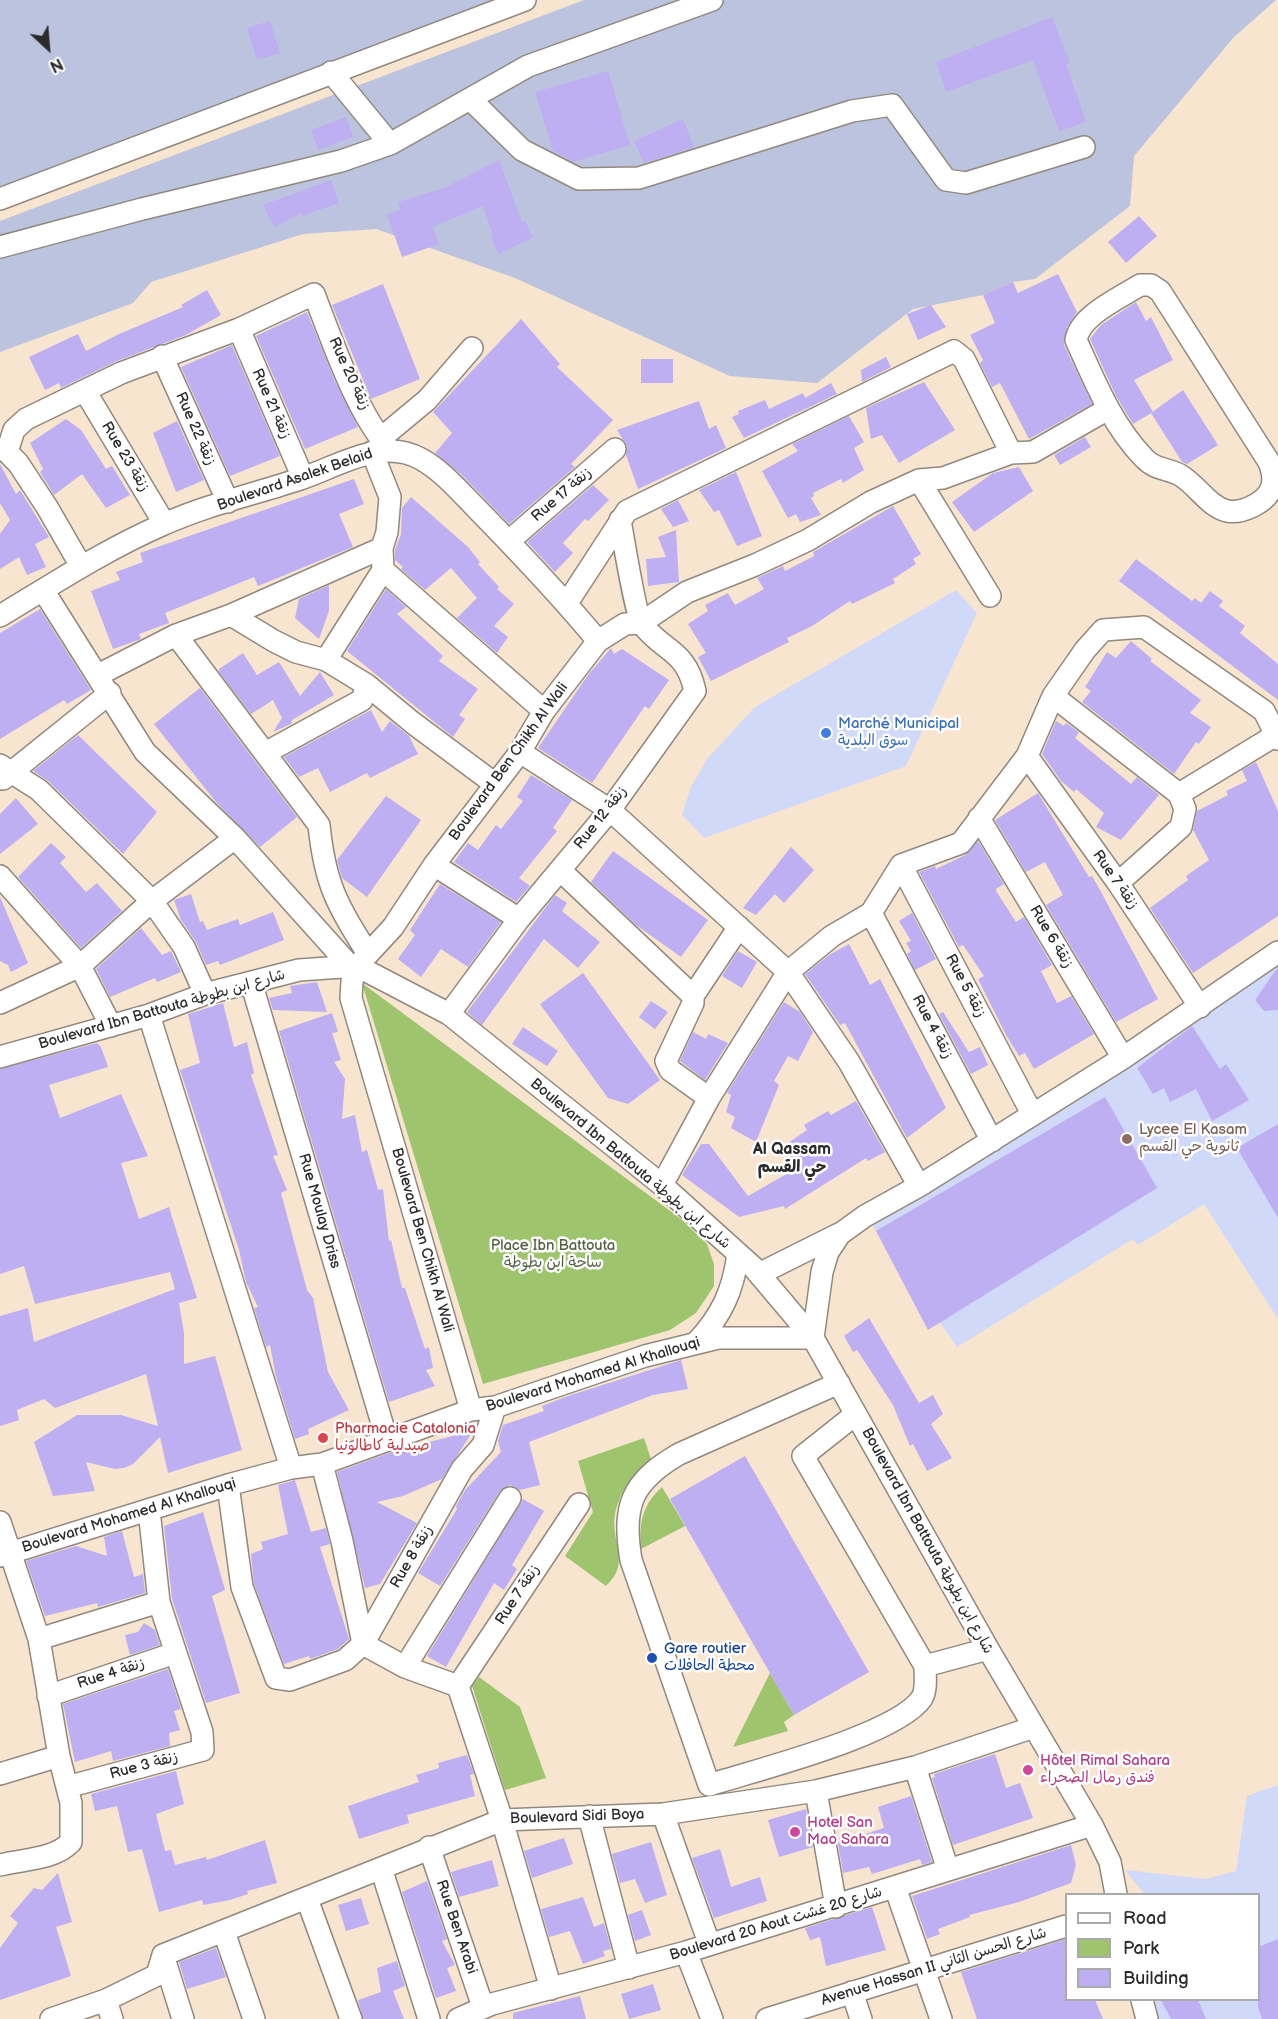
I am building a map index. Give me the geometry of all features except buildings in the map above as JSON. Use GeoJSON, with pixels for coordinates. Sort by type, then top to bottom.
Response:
{"type":"FeatureCollection","features":[{"type":"Feature","properties":{"kind":"street"},"geometry":{"type":"LineString","coordinates":[[0,199],[525,0]]}},
{"type":"Feature","properties":{"kind":"street"},"geometry":{"type":"LineString","coordinates":[[0,247],[142,209],[341,161],[390,144],[528,66],[712,0]]}},
{"type":"Feature","properties":{"kind":"street"},"geometry":{"type":"LineString","coordinates":[[331,72],[390,144]]}},
{"type":"Feature","properties":{"kind":"street"},"geometry":{"type":"LineString","coordinates":[[470,99],[522,150],[579,179],[639,178],[852,111],[892,105],[946,180],[966,183],[1084,147]]}},
{"type":"Feature","properties":{"kind":"street"},"geometry":{"type":"LineString","coordinates":[[1140,285],[1151,285],[1160,291],[1269,462],[1275,476],[1272,490],[1266,500],[1242,511],[1228,512],[1215,506],[1180,476],[1151,465],[1121,431],[1108,410],[1076,340],[1077,334],[1095,314],[1140,285]]}},
{"type":"Feature","properties":{"kind":"street","name":"Rue 20 زنقة"},"geometry":{"type":"LineString","coordinates":[[239,329],[314,294],[342,366],[380,447],[390,497],[389,522],[382,548],[383,570]]}},
{"type":"Feature","properties":{"kind":"street"},"geometry":{"type":"LineString","coordinates":[[81,566],[47,507],[18,463],[7,452],[14,430],[26,419],[162,356],[239,329]]}},
{"type":"Feature","properties":{"kind":"street","name":"Rue 21 زنقة"},"geometry":{"type":"LineString","coordinates":[[239,329],[303,478]]}},
{"type":"Feature","properties":{"kind":"street"},"geometry":{"type":"LineString","coordinates":[[380,447],[427,400],[472,348]]}},
{"type":"Feature","properties":{"kind":"street"},"geometry":{"type":"LineString","coordinates":[[567,603],[627,511],[954,351],[964,359],[1011,453]]}},
{"type":"Feature","properties":{"kind":"street","name":"Rue 22 زنقة"},"geometry":{"type":"LineString","coordinates":[[162,356],[228,502]]}},
{"type":"Feature","properties":{"kind":"street","name":"Rue 23 زنقة"},"geometry":{"type":"LineString","coordinates":[[85,391],[164,523]]}},
{"type":"Feature","properties":{"kind":"street","name":"Boulevard Ben Chikh Al Wali"},"geometry":{"type":"LineString","coordinates":[[471,1410],[351,998],[352,981],[358,962],[393,927],[434,865],[520,752],[544,711],[598,642],[625,624],[641,623],[687,592],[797,546],[872,502],[919,480],[943,478],[1011,453],[1033,452],[1108,410]]}},
{"type":"Feature","properties":{"kind":"street","name":"Boulevard Asalek Belaid"},"geometry":{"type":"LineString","coordinates":[[0,616],[102,554],[164,523],[303,478],[380,447],[420,459],[427,464],[509,541],[567,603],[598,642]]}},
{"type":"Feature","properties":{"kind":"street","name":"Rue 17 زنقة"},"geometry":{"type":"LineString","coordinates":[[509,541],[615,449]]}},
{"type":"Feature","properties":{"kind":"street"},"geometry":{"type":"LineString","coordinates":[[919,480],[990,596]]}},
{"type":"Feature","properties":{"kind":"street"},"geometry":{"type":"LineString","coordinates":[[620,520],[641,623]]}},
{"type":"Feature","properties":{"kind":"street"},"geometry":{"type":"LineString","coordinates":[[205,994],[184,947],[152,901],[39,790],[4,773],[104,684],[176,635],[231,615],[382,548]]}},
{"type":"Feature","properties":{"kind":"street"},"geometry":{"type":"LineString","coordinates":[[326,660],[383,570],[544,711]]}},
{"type":"Feature","properties":{"kind":"street"},"geometry":{"type":"LineString","coordinates":[[43,590],[145,752],[235,838],[358,962]]}},
{"type":"Feature","properties":{"kind":"street"},"geometry":{"type":"LineString","coordinates":[[231,615],[296,652],[326,660],[367,685],[413,723],[495,784]]}},
{"type":"Feature","properties":{"kind":"street","name":"Rue 12 زنقة"},"geometry":{"type":"LineString","coordinates":[[449,1014],[519,919],[610,810],[695,691],[691,674],[682,660],[641,623]]}},
{"type":"Feature","properties":{"kind":"street"},"geometry":{"type":"LineString","coordinates":[[662,1185],[708,1098],[788,972],[832,936],[871,913],[901,865],[961,843],[1027,756],[1053,696],[1085,650],[1103,630],[1144,627],[1264,711],[1277,737],[1179,794]]}},
{"type":"Feature","properties":{"kind":"street"},"geometry":{"type":"LineString","coordinates":[[176,635],[267,752],[319,825],[323,863],[358,962]]}},
{"type":"Feature","properties":{"kind":"street"},"geometry":{"type":"LineString","coordinates":[[267,752],[362,700],[367,685]]}},
{"type":"Feature","properties":{"kind":"street"},"geometry":{"type":"LineString","coordinates":[[1053,696],[1179,794],[1185,809],[1181,827],[1118,883]]}},
{"type":"Feature","properties":{"kind":"street"},"geometry":{"type":"LineString","coordinates":[[520,752],[610,810],[788,972],[849,1062],[919,1186]]}},
{"type":"Feature","properties":{"kind":"street","name":"Rue 7 زنقة"},"geometry":{"type":"LineString","coordinates":[[1027,756],[1118,883],[1200,1007]]}},
{"type":"Feature","properties":{"kind":"street","name":"Rue 6 زنقة"},"geometry":{"type":"LineString","coordinates":[[979,818],[1123,1058]]}},
{"type":"Feature","properties":{"kind":"street"},"geometry":{"type":"LineString","coordinates":[[0,1003],[80,966],[152,901],[235,838]]}},
{"type":"Feature","properties":{"kind":"street"},"geometry":{"type":"LineString","coordinates":[[434,865],[519,919]]}},
{"type":"Feature","properties":{"kind":"street","name":"Rue 5 زنقة"},"geometry":{"type":"LineString","coordinates":[[901,865],[1028,1106]]}},
{"type":"Feature","properties":{"kind":"street"},"geometry":{"type":"LineString","coordinates":[[560,870],[693,996]]}},
{"type":"Feature","properties":{"kind":"street"},"geometry":{"type":"LineString","coordinates":[[4,887],[80,966],[111,1026]]}},
{"type":"Feature","properties":{"kind":"street","name":"Rue 4 زنقة"},"geometry":{"type":"LineString","coordinates":[[871,913],[992,1141]]}},
{"type":"Feature","properties":{"kind":"street"},"geometry":{"type":"LineString","coordinates":[[708,1098],[670,1070],[666,1061],[693,1003],[693,996],[739,927]]}},
{"type":"Feature","properties":{"kind":"street"},"geometry":{"type":"LineString","coordinates":[[759,1274],[840,1234],[865,1216],[992,1141],[1123,1058],[1278,952]]}},
{"type":"Feature","properties":{"kind":"street","name":"Boulevard Ibn Battouta شارع ابن بطوطة"},"geometry":{"type":"LineString","coordinates":[[0,1057],[149,1015],[205,994],[300,970],[358,962],[449,1014],[662,1185],[759,1274],[813,1338],[988,1649],[1092,1825],[1110,1862],[1116,1893]]}},
{"type":"Feature","properties":{"kind":"street","name":"Rue Moulay Driss"},"geometry":{"type":"LineString","coordinates":[[251,982],[387,1440]]}},
{"type":"Feature","properties":{"kind":"street"},"geometry":{"type":"LineString","coordinates":[[149,1015],[291,1468]]}},
{"type":"Feature","properties":{"kind":"street"},"geometry":{"type":"LineString","coordinates":[[813,1338],[822,1272],[828,1252],[840,1234]]}},
{"type":"Feature","properties":{"kind":"street"},"geometry":{"type":"LineString","coordinates":[[696,1343],[716,1321],[727,1303],[735,1280],[738,1254]]}},
{"type":"Feature","properties":{"kind":"street","name":"Boulevard Mohamed Al Khallouqi"},"geometry":{"type":"LineString","coordinates":[[4,1554],[228,1485],[291,1468],[322,1464],[471,1410],[495,1407],[645,1356],[718,1338],[813,1338]]}},
{"type":"Feature","properties":{"kind":"street"},"geometry":{"type":"LineString","coordinates":[[715,1806],[710,1785],[631,1560],[627,1534],[631,1503],[644,1479],[679,1454],[839,1383]]}},
{"type":"Feature","properties":{"kind":"street","name":"Rue 8 زنقة"},"geometry":{"type":"LineString","coordinates":[[228,1485],[242,1587],[276,1678],[290,1680],[298,1675],[345,1660],[363,1644],[462,1469],[483,1445],[495,1407]]}},
{"type":"Feature","properties":{"kind":"street"},"geometry":{"type":"LineString","coordinates":[[710,1785],[860,1737],[907,1713],[922,1697],[926,1684],[925,1666],[803,1456],[856,1413]]}},
{"type":"Feature","properties":{"kind":"street"},"geometry":{"type":"LineString","coordinates":[[322,1464],[342,1541],[363,1644],[405,1667],[458,1686],[502,1820],[551,1989]]}},
{"type":"Feature","properties":{"kind":"street"},"geometry":{"type":"LineString","coordinates":[[405,1667],[510,1498]]}},
{"type":"Feature","properties":{"kind":"street","name":"Rue 7 زنقة"},"geometry":{"type":"LineString","coordinates":[[458,1686],[579,1504]]}},
{"type":"Feature","properties":{"kind":"street"},"geometry":{"type":"LineString","coordinates":[[149,1510],[159,1602],[175,1653]]}},
{"type":"Feature","properties":{"kind":"street"},"geometry":{"type":"LineString","coordinates":[[0,1522],[4,1554],[39,1639],[59,1756],[67,1787],[71,1842],[66,1847],[44,1857],[0,1865]]}},
{"type":"Feature","properties":{"kind":"street"},"geometry":{"type":"LineString","coordinates":[[39,1639],[159,1602]]}},
{"type":"Feature","properties":{"kind":"street"},"geometry":{"type":"LineString","coordinates":[[925,1666],[988,1649]]}},
{"type":"Feature","properties":{"kind":"street","name":"Rue 4 زنقة"},"geometry":{"type":"LineString","coordinates":[[48,1696],[175,1653]]}},
{"type":"Feature","properties":{"kind":"street","name":"Rue 3 زنقة"},"geometry":{"type":"LineString","coordinates":[[67,1787],[203,1750],[202,1732],[175,1653]]}},
{"type":"Feature","properties":{"kind":"street","name":"Boulevard Sidi Boya"},"geometry":{"type":"LineString","coordinates":[[162,1955],[307,1899],[429,1847],[502,1820],[663,1814],[816,1791],[915,1767],[1034,1727]]}},
{"type":"Feature","properties":{"kind":"street"},"geometry":{"type":"LineString","coordinates":[[0,1774],[59,1756]]}},
{"type":"Feature","properties":{"kind":"street"},"geometry":{"type":"LineString","coordinates":[[915,1767],[948,1870]]}},
{"type":"Feature","properties":{"kind":"street"},"geometry":{"type":"LineString","coordinates":[[816,1791],[836,1907]]}},
{"type":"Feature","properties":{"kind":"street"},"geometry":{"type":"LineString","coordinates":[[663,1814],[709,1943]]}},
{"type":"Feature","properties":{"kind":"street"},"geometry":{"type":"LineString","coordinates":[[589,1815],[629,1968]]}},
{"type":"Feature","properties":{"kind":"street","name":"Boulevard 20 Aout شارع 20 غشت"},"geometry":{"type":"LineString","coordinates":[[458,2019],[551,1989],[836,1907],[1092,1825]]}},
{"type":"Feature","properties":{"kind":"street","name":"Rue Ben Arabi"},"geometry":{"type":"LineString","coordinates":[[429,1847],[491,2010]]}},
{"type":"Feature","properties":{"kind":"street"},"geometry":{"type":"LineString","coordinates":[[381,1868],[429,2019]]}},
{"type":"Feature","properties":{"kind":"street"},"geometry":{"type":"LineString","coordinates":[[895,1887],[941,2019]]}},
{"type":"Feature","properties":{"kind":"street"},"geometry":{"type":"LineString","coordinates":[[307,1899],[351,2019]]}},
{"type":"Feature","properties":{"kind":"street","name":"Avenue Hassan II شارع الحسن الثاني"},"geometry":{"type":"LineString","coordinates":[[777,2017],[1065,1926]]}},
{"type":"Feature","properties":{"kind":"street"},"geometry":{"type":"LineString","coordinates":[[224,1932],[254,2019]]}},
{"type":"Feature","properties":{"kind":"street"},"geometry":{"type":"LineString","coordinates":[[686,1952],[712,2019]]}},
{"type":"Feature","properties":{"kind":"street"},"geometry":{"type":"LineString","coordinates":[[51,2019],[109,2009],[157,1975],[162,1955]]}},
{"type":"Feature","properties":{"kind":"street"},"geometry":{"type":"LineString","coordinates":[[162,1955],[183,2019]]}},
{"type":"Feature","properties":{"kind":"street"},"geometry":{"type":"LineString","coordinates":[[852,1992],[861,2019]]}},
{"type":"Feature","properties":{"kind":"street"},"geometry":{"type":"LineString","coordinates":[[1142,2001],[1148,2019]]}},
{"type":"Feature","properties":{"kind":"shaded area"},"geometry":{"type":"Polygon","coordinates":[[[0,0],[496,0],[0,192],[0,0]]]}},
{"type":"Feature","properties":{"kind":"shaded area"},"geometry":{"type":"Polygon","coordinates":[[[584,0],[1276,0],[1234,37],[1134,156],[1130,206],[1035,279],[1013,282],[983,295],[913,309],[817,383],[730,376],[515,278],[376,229],[303,234],[151,282],[133,303],[0,352],[0,221],[584,0]]]}},
{"type":"Feature","properties":{"kind":"shaded area","name":"Marché Municipal سوق البلدية"},"geometry":{"type":"Polygon","coordinates":[[[956,590],[977,613],[906,766],[704,838],[682,815],[691,787],[707,759],[755,707],[956,590]]]}},
{"type":"Feature","properties":{"kind":"shaded area","name":"Lycee El Kasam ثانوية حي القسم"},"geometry":{"type":"Polygon","coordinates":[[[1278,946],[1278,1319],[1204,1204],[1138,1245],[1133,1239],[957,1347],[861,1209],[925,1172],[1278,946]]]}},
{"type":"Feature","properties":{"kind":"shaded area"},"geometry":{"type":"Polygon","coordinates":[[[1278,1785],[1278,2019],[1157,2019],[1150,2001],[1260,2001],[1260,1893],[1143,1893],[1125,1870],[1206,1879],[1236,1871],[1247,1796],[1278,1785]]]}},
{"type":"Feature","properties":{"kind":"green space","name":"Place Ibn Battouta ساحة ابن بطوطة"},"geometry":{"type":"Polygon","coordinates":[[[362,983],[681,1219],[707,1244],[714,1264],[714,1286],[696,1313],[670,1330],[483,1384],[362,983]]]}},
{"type":"Feature","properties":{"kind":"green space"},"geometry":{"type":"Polygon","coordinates":[[[644,1438],[651,1459],[628,1483],[617,1505],[614,1524],[618,1569],[606,1586],[565,1556],[593,1512],[578,1461],[644,1438]]]}},
{"type":"Feature","properties":{"kind":"green space"},"geometry":{"type":"Polygon","coordinates":[[[662,1487],[685,1526],[641,1549],[643,1515],[650,1501],[662,1487]]]}},
{"type":"Feature","properties":{"kind":"green space"},"geometry":{"type":"Polygon","coordinates":[[[770,1673],[794,1715],[784,1722],[788,1731],[733,1747],[770,1673]]]}},
{"type":"Feature","properties":{"kind":"green space"},"geometry":{"type":"Polygon","coordinates":[[[479,1677],[520,1707],[546,1778],[505,1790],[472,1686],[479,1677]]]}},
{"type":"Feature","properties":{"kind":"place","name":"Marché Municipal سوق البلدية"},"geometry":{"type":"Point","coordinates":[826,733]}},
{"type":"Feature","properties":{"kind":"place","name":"Lycee El Kasam ثانوية حي القسم"},"geometry":{"type":"Point","coordinates":[1127,1139]}},
{"type":"Feature","properties":{"kind":"place","name":"Pharmacie Catalonia صيدلية كاطالونيا"},"geometry":{"type":"Point","coordinates":[323,1438]}},
{"type":"Feature","properties":{"kind":"place","name":"Gare routier محطة الحافلات"},"geometry":{"type":"Point","coordinates":[652,1658]}},
{"type":"Feature","properties":{"kind":"place","name":"Hôtel Rimal Sahara فندق رمال الصحراء"},"geometry":{"type":"Point","coordinates":[1028,1770]}},
{"type":"Feature","properties":{"kind":"place","name":"Hotel San Mao Sahara"},"geometry":{"type":"Point","coordinates":[795,1832]}},
{"type":"Feature","properties":{"kind":"district","name":"Al Qassam حي القسم"},"geometry":{"type":"Point","coordinates":[792,1159]}}]}
